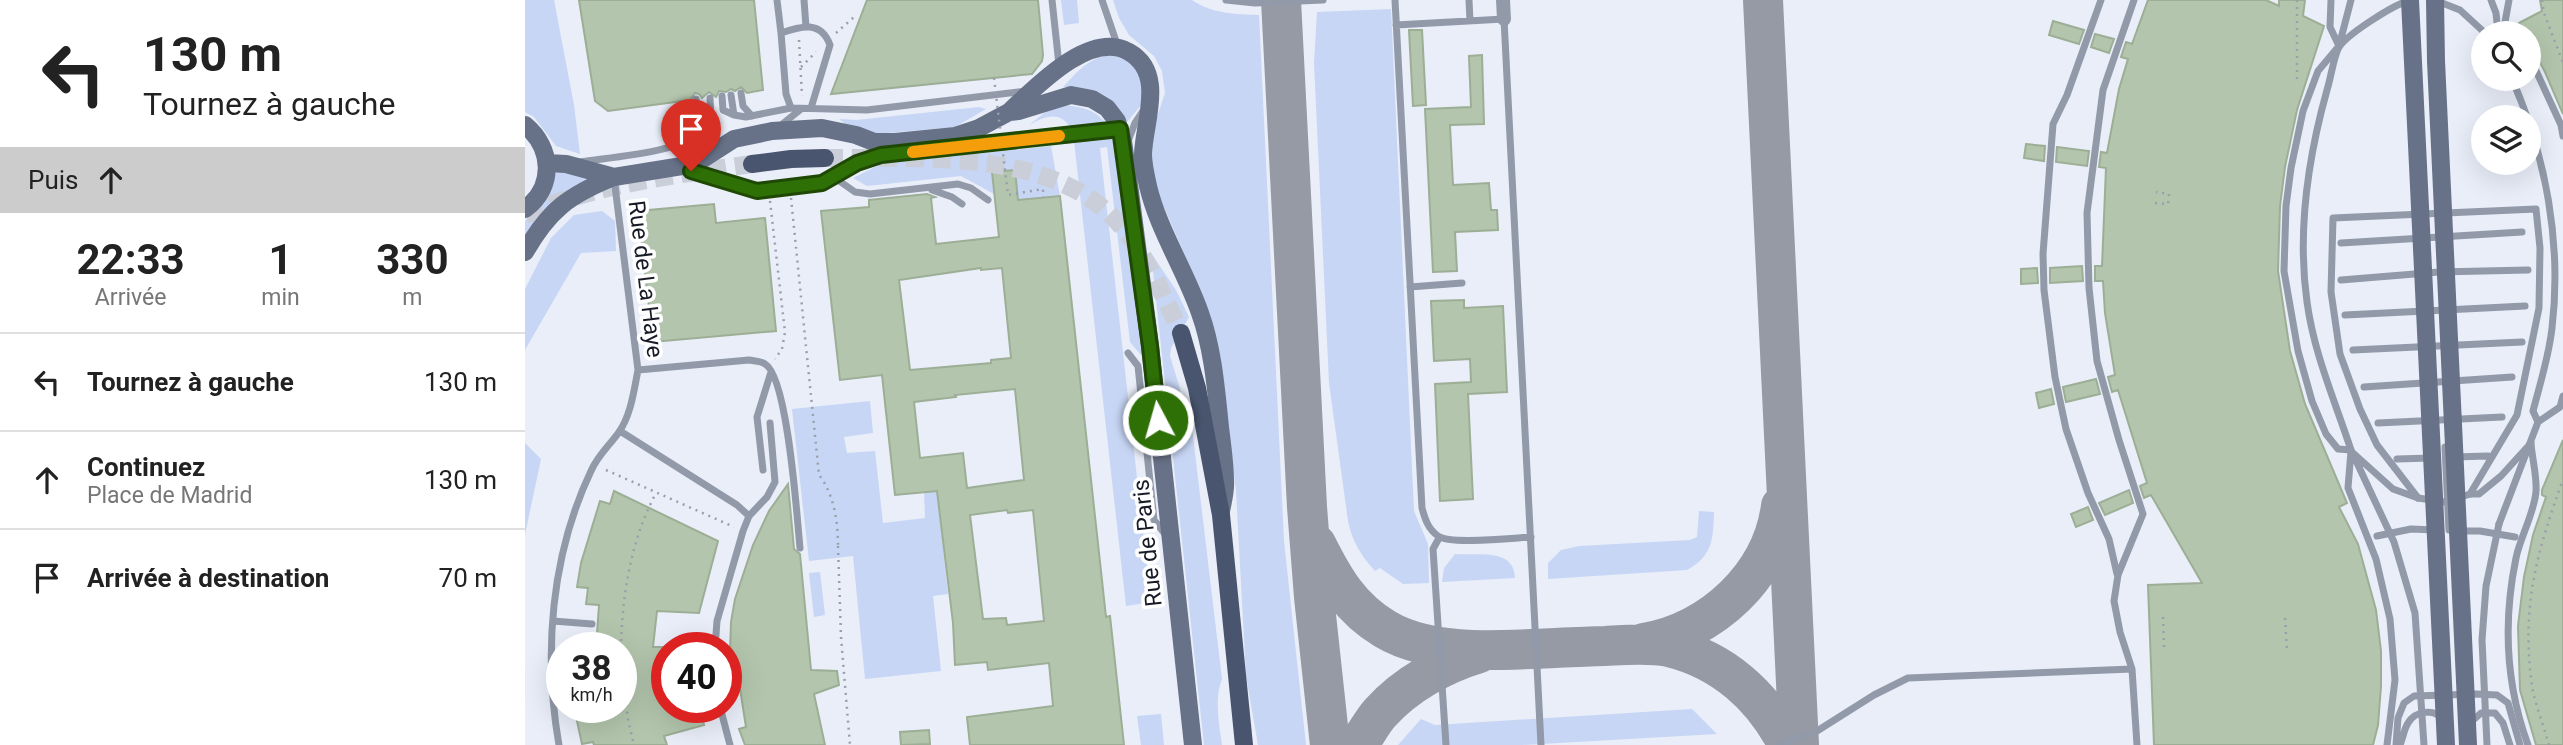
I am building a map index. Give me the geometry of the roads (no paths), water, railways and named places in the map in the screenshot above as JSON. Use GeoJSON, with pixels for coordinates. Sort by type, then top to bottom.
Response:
{"type":"FeatureCollection","features":[{"type":"Feature","properties":{"kind":"main road"},"geometry":{"type":"LineString","coordinates":[[752,164],[791,159],[825,159]]}},
{"type":"Feature","properties":{"kind":"main road"},"geometry":{"type":"LineString","coordinates":[[1181,333],[1197,388],[1221,515],[1244,745]]}},
{"type":"Feature","properties":{"kind":"street"},"geometry":{"type":"LineString","coordinates":[[1503,0],[1504,19]]}},
{"type":"Feature","properties":{"kind":"street"},"geometry":{"type":"LineString","coordinates":[[2412,0],[2446,745]]}},
{"type":"Feature","properties":{"kind":"street"},"geometry":{"type":"LineString","coordinates":[[2434,0],[2468,745]]}},
{"type":"Feature","properties":{"kind":"street"},"geometry":{"type":"LineString","coordinates":[[525,253],[535,234],[558,206],[584,189],[614,177],[682,166],[703,159],[734,139],[772,131],[822,128],[874,142],[955,136],[979,128],[1009,112],[1030,90],[1078,57],[1098,47],[1118,47],[1130,52],[1140,62],[1148,74],[1151,87],[1143,157],[1154,209],[1201,315],[1215,379],[1226,482],[1221,515]]}},
{"type":"Feature","properties":{"kind":"street"},"geometry":{"type":"LineString","coordinates":[[1009,112],[1071,95],[1092,99],[1107,108],[1120,129]]}},
{"type":"Feature","properties":{"kind":"street"},"geometry":{"type":"LineString","coordinates":[[525,125],[537,136],[547,163],[541,192],[525,209]]}},
{"type":"Feature","properties":{"kind":"street","name":"Rue de Paris"},"geometry":{"type":"LineString","coordinates":[[1120,129],[1150,346],[1193,745]]}},
{"type":"Feature","properties":{"kind":"street"},"geometry":{"type":"LineString","coordinates":[[547,163],[566,164],[614,177]]}},
{"type":"Feature","properties":{"kind":"lane"},"geometry":{"type":"LineString","coordinates":[[777,0],[786,94],[791,108]]}},
{"type":"Feature","properties":{"kind":"lane"},"geometry":{"type":"LineString","coordinates":[[802,27],[804,0]]}},
{"type":"Feature","properties":{"kind":"lane"},"geometry":{"type":"LineString","coordinates":[[1052,0],[1059,69]]}},
{"type":"Feature","properties":{"kind":"lane"},"geometry":{"type":"LineString","coordinates":[[1102,0],[1118,47]]}},
{"type":"Feature","properties":{"kind":"lane"},"geometry":{"type":"LineString","coordinates":[[1226,0],[1255,3],[1323,0]]}},
{"type":"Feature","properties":{"kind":"lane"},"geometry":{"type":"LineString","coordinates":[[1395,0],[1422,508],[1428,526],[1439,538],[1460,540],[1531,537]]}},
{"type":"Feature","properties":{"kind":"lane"},"geometry":{"type":"LineString","coordinates":[[1469,0],[1470,21]]}},
{"type":"Feature","properties":{"kind":"lane"},"geometry":{"type":"LineString","coordinates":[[2101,0],[2067,95],[2053,124],[2043,254],[2044,290],[2066,429],[2088,493],[2109,540],[2118,575]]}},
{"type":"Feature","properties":{"kind":"lane"},"geometry":{"type":"LineString","coordinates":[[2134,0],[2103,90],[2088,212],[2089,288],[2097,361],[2143,514],[2118,575],[2114,601],[2120,632],[2132,669],[2137,745]]}},
{"type":"Feature","properties":{"kind":"lane"},"geometry":{"type":"LineString","coordinates":[[2351,0],[2319,118],[2308,181],[2303,246],[2307,302],[2318,352],[2351,450],[2395,542],[2415,612],[2424,745]]}},
{"type":"Feature","properties":{"kind":"lane"},"geometry":{"type":"LineString","coordinates":[[2412,0],[2397,4],[2379,15],[2339,46],[2318,71],[2303,111],[2286,206],[2284,271],[2298,351],[2312,401],[2326,434],[2338,449],[2351,450],[2393,489],[2418,498],[2445,502],[2479,494],[2501,476],[2531,443]]}},
{"type":"Feature","properties":{"kind":"lane"},"geometry":{"type":"LineString","coordinates":[[2434,0],[2460,10],[2472,21]]}},
{"type":"Feature","properties":{"kind":"lane"},"geometry":{"type":"LineString","coordinates":[[2491,0],[2498,21]]}},
{"type":"Feature","properties":{"kind":"lane"},"geometry":{"type":"LineString","coordinates":[[2504,21],[2509,0]]}},
{"type":"Feature","properties":{"kind":"lane"},"geometry":{"type":"LineString","coordinates":[[2331,1],[2330,27],[2339,46]]}},
{"type":"Feature","properties":{"kind":"lane"},"geometry":{"type":"LineString","coordinates":[[1396,25],[1504,19],[1541,745]]}},
{"type":"Feature","properties":{"kind":"lane"},"geometry":{"type":"LineString","coordinates":[[781,33],[802,27],[816,28],[827,35],[830,45],[811,108]]}},
{"type":"Feature","properties":{"kind":"lane"},"geometry":{"type":"LineString","coordinates":[[2541,82],[2563,136]]}},
{"type":"Feature","properties":{"kind":"lane"},"geometry":{"type":"LineString","coordinates":[[722,96],[723,110],[734,115],[752,116],[791,108],[867,110],[1030,90]]}},
{"type":"Feature","properties":{"kind":"lane"},"geometry":{"type":"LineString","coordinates":[[2517,91],[2530,120],[2544,176],[2557,261],[2552,332],[2533,411],[2538,422]]}},
{"type":"Feature","properties":{"kind":"lane"},"geometry":{"type":"LineString","coordinates":[[741,93],[743,106],[752,116]]}},
{"type":"Feature","properties":{"kind":"lane"},"geometry":{"type":"LineString","coordinates":[[731,95],[734,115]]}},
{"type":"Feature","properties":{"kind":"lane"},"geometry":{"type":"LineString","coordinates":[[566,164],[681,144],[700,134],[711,121],[710,97]]}},
{"type":"Feature","properties":{"kind":"lane"},"geometry":{"type":"LineString","coordinates":[[697,99],[700,134]]}},
{"type":"Feature","properties":{"kind":"lane"},"geometry":{"type":"LineString","coordinates":[[1125,155],[1135,123],[1149,103]]}},
{"type":"Feature","properties":{"kind":"lane"},"geometry":{"type":"LineString","coordinates":[[772,131],[802,109]]}},
{"type":"Feature","properties":{"kind":"lane"},"geometry":{"type":"LineString","coordinates":[[682,166],[757,191],[768,191],[822,183],[857,163],[881,155],[1120,129]]}},
{"type":"Feature","properties":{"kind":"lane","name":"Rue de La Haye"},"geometry":{"type":"LineString","coordinates":[[559,745],[551,687],[553,621],[561,559],[591,470],[603,449],[621,431],[632,401],[638,370],[614,177]]}},
{"type":"Feature","properties":{"kind":"lane"},"geometry":{"type":"LineString","coordinates":[[835,177],[855,192],[870,194],[958,184],[971,188],[988,200]]}},
{"type":"Feature","properties":{"kind":"lane"},"geometry":{"type":"LineString","coordinates":[[928,189],[952,197],[962,204]]}},
{"type":"Feature","properties":{"kind":"lane"},"geometry":{"type":"LineString","coordinates":[[2418,498],[2377,445],[2360,409],[2340,354],[2331,292],[2333,218],[2536,209],[2540,248],[2539,308],[2517,415],[2470,494]]}},
{"type":"Feature","properties":{"kind":"lane"},"geometry":{"type":"LineString","coordinates":[[2436,214],[2449,530]]}},
{"type":"Feature","properties":{"kind":"lane"},"geometry":{"type":"LineString","coordinates":[[2417,215],[2430,529]]}},
{"type":"Feature","properties":{"kind":"lane"},"geometry":{"type":"LineString","coordinates":[[2341,243],[2522,232]]}},
{"type":"Feature","properties":{"kind":"lane"},"geometry":{"type":"LineString","coordinates":[[2341,280],[2420,273],[2528,270]]}},
{"type":"Feature","properties":{"kind":"lane"},"geometry":{"type":"LineString","coordinates":[[1410,286],[1462,283]]}},
{"type":"Feature","properties":{"kind":"lane"},"geometry":{"type":"LineString","coordinates":[[2345,315],[2525,306]]}},
{"type":"Feature","properties":{"kind":"lane"},"geometry":{"type":"LineString","coordinates":[[2353,350],[2522,342]]}},
{"type":"Feature","properties":{"kind":"lane"},"geometry":{"type":"LineString","coordinates":[[1128,353],[1138,366],[1154,520],[1171,544]]}},
{"type":"Feature","properties":{"kind":"lane"},"geometry":{"type":"LineString","coordinates":[[638,370],[750,360],[768,367],[782,395],[800,548]]}},
{"type":"Feature","properties":{"kind":"lane"},"geometry":{"type":"LineString","coordinates":[[763,470],[757,417],[768,367]]}},
{"type":"Feature","properties":{"kind":"lane"},"geometry":{"type":"LineString","coordinates":[[2364,387],[2512,377]]}},
{"type":"Feature","properties":{"kind":"lane"},"geometry":{"type":"LineString","coordinates":[[2487,745],[2482,640],[2486,586],[2499,524],[2538,422],[2560,407],[2563,397]]}},
{"type":"Feature","properties":{"kind":"lane"},"geometry":{"type":"LineString","coordinates":[[2378,423],[2502,417]]}},
{"type":"Feature","properties":{"kind":"lane"},"geometry":{"type":"LineString","coordinates":[[716,632],[743,531],[749,516],[767,497],[775,482],[770,422]]}},
{"type":"Feature","properties":{"kind":"lane"},"geometry":{"type":"LineString","coordinates":[[621,431],[737,505],[749,516]]}},
{"type":"Feature","properties":{"kind":"lane"},"geometry":{"type":"LineString","coordinates":[[2528,745],[2515,701],[2507,646],[2516,559],[2536,492],[2531,443]]}},
{"type":"Feature","properties":{"kind":"lane"},"geometry":{"type":"LineString","coordinates":[[2351,450],[2348,488],[2376,559],[2390,619],[2395,680],[2387,745]]}},
{"type":"Feature","properties":{"kind":"lane"},"geometry":{"type":"LineString","coordinates":[[2397,458],[2488,456]]}},
{"type":"Feature","properties":{"kind":"lane"},"geometry":{"type":"LineString","coordinates":[[2377,536],[2411,529],[2430,529],[2480,531],[2515,537]]}},
{"type":"Feature","properties":{"kind":"lane"},"geometry":{"type":"LineString","coordinates":[[1439,538],[1433,549],[1445,745]]}},
{"type":"Feature","properties":{"kind":"lane"},"geometry":{"type":"LineString","coordinates":[[553,621],[592,624]]}},
{"type":"Feature","properties":{"kind":"lane"},"geometry":{"type":"LineString","coordinates":[[1780,745],[1817,731],[1874,695],[1908,678],[2132,669]]}},
{"type":"Feature","properties":{"kind":"lane"},"geometry":{"type":"LineString","coordinates":[[2398,745],[2398,718],[2404,703],[2414,696],[2477,694],[2497,695],[2508,702],[2520,745]]}},
{"type":"Feature","properties":{"kind":"lane"},"geometry":{"type":"LineString","coordinates":[[2398,745],[2408,722],[2416,714],[2429,712],[2439,715],[2449,728],[2453,745]]}},
{"type":"Feature","properties":{"kind":"lane"},"geometry":{"type":"LineString","coordinates":[[2462,745],[2462,737],[2473,718],[2481,713],[2495,713],[2503,723],[2510,745]]}},
{"type":"Feature","properties":{"kind":"lane"},"geometry":{"type":"LineString","coordinates":[[724,723],[730,745]]}},
{"type":"Feature","properties":{"kind":"tunnel"},"geometry":{"type":"LineString","coordinates":[[825,158],[942,159],[983,163],[1022,170],[1060,182],[1093,200],[1121,226],[1147,264],[1181,333]]}},
{"type":"Feature","properties":{"kind":"tunnel"},"geometry":{"type":"LineString","coordinates":[[525,215],[552,204],[608,188],[752,164]]}}]}
